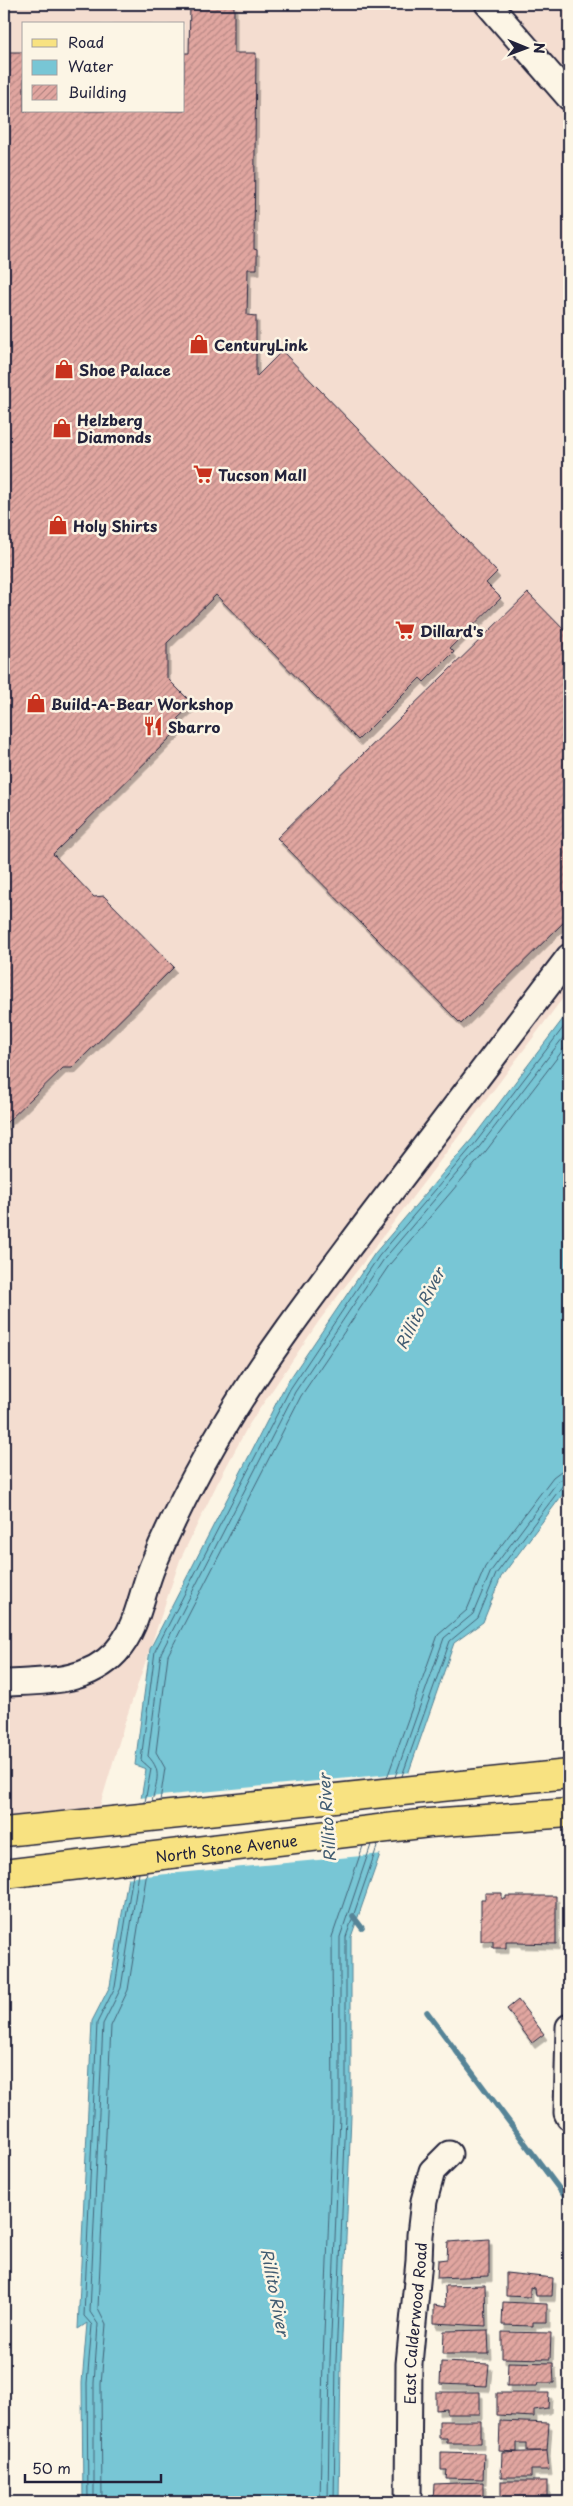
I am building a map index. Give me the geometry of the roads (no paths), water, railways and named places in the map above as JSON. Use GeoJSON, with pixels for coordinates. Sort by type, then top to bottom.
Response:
{"type":"FeatureCollection","features":[{"type":"Feature","properties":{"kind":"main road"},"geometry":{"type":"LineString","coordinates":[[4,1832],[569,1774]]}},
{"type":"Feature","properties":{"kind":"main road","name":"North Stone Avenue"},"geometry":{"type":"LineString","coordinates":[[4,1874],[91,1862],[429,1823],[569,1813]]}},
{"type":"Feature","properties":{"kind":"street"},"geometry":{"type":"LineString","coordinates":[[488,4],[569,97]]}},
{"type":"Feature","properties":{"kind":"street"},"geometry":{"type":"LineString","coordinates":[[4,1683],[60,1680],[78,1676],[101,1664],[122,1644],[133,1624],[153,1566],[182,1504],[212,1447],[256,1376],[343,1254],[569,957]]}},
{"type":"Feature","properties":{"kind":"street"},"geometry":{"type":"LineString","coordinates":[[569,2027],[569,2115]]}},
{"type":"Feature","properties":{"kind":"street","name":"East Calderwood Road"},"geometry":{"type":"LineString","coordinates":[[408,2502],[409,2364],[420,2235],[424,2202],[432,2171],[449,2154]]}},
{"type":"Feature","properties":{"kind":"water","name":"Rillito River"},"geometry":{"type":"Polygon","coordinates":[[[569,1011],[569,1486],[501,1577],[483,1622],[454,1643],[351,1937],[351,2116],[341,2360],[339,2502],[83,2502],[82,2383],[87,2323],[78,2329],[92,2021],[110,1986],[146,1769],[135,1765],[150,1649],[285,1386],[375,1253],[472,1139],[569,1011]]]}},
{"type":"Feature","properties":{"kind":"waterway"},"geometry":{"type":"LineString","coordinates":[[353,1916],[362,1928]]}},
{"type":"Feature","properties":{"kind":"waterway"},"geometry":{"type":"LineString","coordinates":[[427,2012],[569,2202]]}},
{"type":"Feature","properties":{"kind":"place","name":"CenturyLink"},"geometry":{"type":"Point","coordinates":[199,344]}},
{"type":"Feature","properties":{"kind":"place","name":"Shoe Palace"},"geometry":{"type":"Point","coordinates":[64,369]}},
{"type":"Feature","properties":{"kind":"place","name":"Helzberg Diamonds"},"geometry":{"type":"Point","coordinates":[62,428]}},
{"type":"Feature","properties":{"kind":"place","name":"Tucson Mall"},"geometry":{"type":"Point","coordinates":[203,474]}},
{"type":"Feature","properties":{"kind":"place","name":"Holy Shirts"},"geometry":{"type":"Point","coordinates":[58,525]}},
{"type":"Feature","properties":{"kind":"place","name":"Dillard's"},"geometry":{"type":"Point","coordinates":[405,630]}},
{"type":"Feature","properties":{"kind":"place","name":"Build-A-Bear Workshop"},"geometry":{"type":"Point","coordinates":[36,703]}},
{"type":"Feature","properties":{"kind":"place","name":"Sbarro"},"geometry":{"type":"Point","coordinates":[153,726]}}]}
